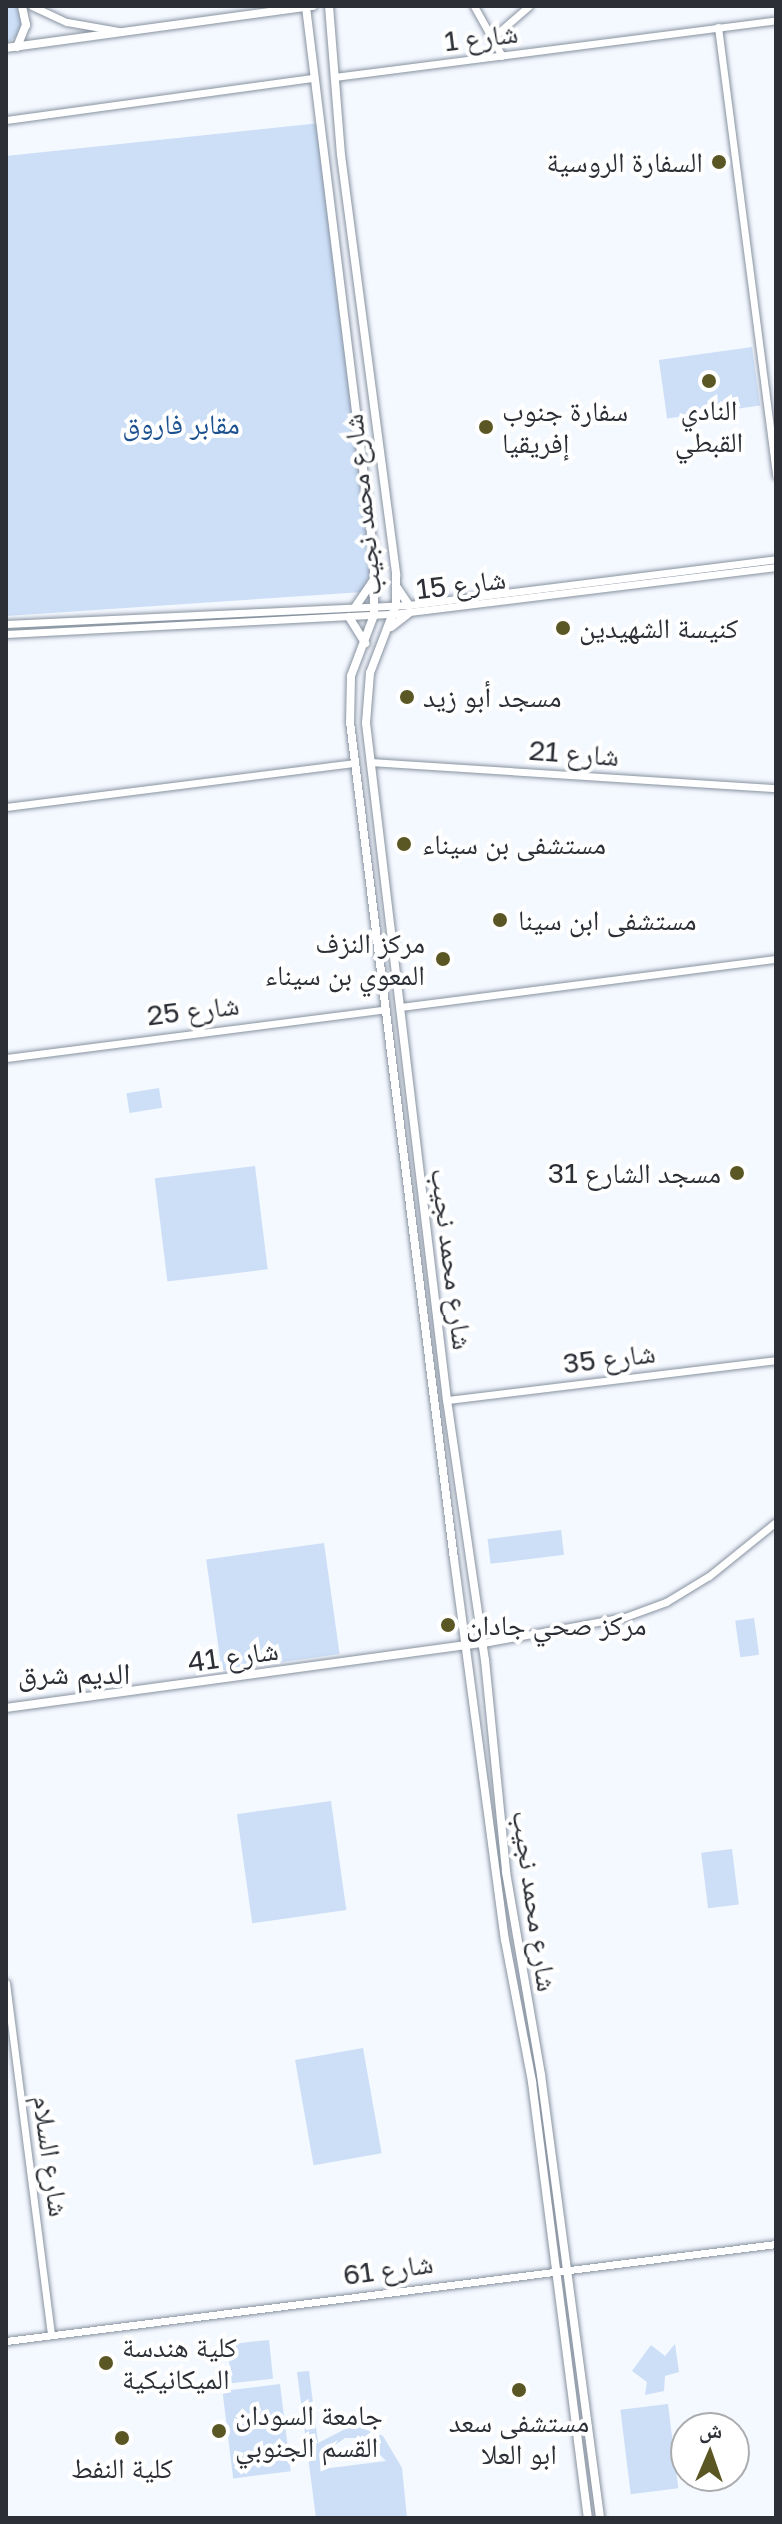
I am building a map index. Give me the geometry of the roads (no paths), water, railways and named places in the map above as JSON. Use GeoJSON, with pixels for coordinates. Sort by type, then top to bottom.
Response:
{"type":"FeatureCollection","features":[{"type":"Feature","properties":{"kind":"main road"},"geometry":{"type":"LineString","coordinates":[[17,47],[26,25],[22,6]]}},
{"type":"Feature","properties":{"kind":"main road"},"geometry":{"type":"LineString","coordinates":[[6,48],[313,6]]}},
{"type":"Feature","properties":{"kind":"main road","name":"شارع محمد نجيب"},"geometry":{"type":"LineString","coordinates":[[329,6],[334,77],[395,583],[394,610],[364,707],[447,1400],[483,1643],[506,1872],[541,2075],[600,2518]]}},
{"type":"Feature","properties":{"kind":"main road","name":"شارع محمد نجيب"},"geometry":{"type":"LineString","coordinates":[[306,7],[375,576],[375,610],[349,690],[355,763],[466,1647],[505,1940],[532,2082],[588,2518]]}},
{"type":"Feature","properties":{"kind":"main road"},"geometry":{"type":"LineString","coordinates":[[342,293],[349,301],[359,291]]}},
{"type":"Feature","properties":{"kind":"main road"},"geometry":{"type":"LineString","coordinates":[[347,330],[350,318],[364,326]]}},
{"type":"Feature","properties":{"kind":"main road"},"geometry":{"type":"LineString","coordinates":[[356,606],[375,576]]}},
{"type":"Feature","properties":{"kind":"main road"},"geometry":{"type":"LineString","coordinates":[[382,641],[410,608],[395,583]]}},
{"type":"Feature","properties":{"kind":"main road"},"geometry":{"type":"LineString","coordinates":[[349,617],[363,634],[364,645]]}},
{"type":"Feature","properties":{"kind":"main road","name":"شارع 41"},"geometry":{"type":"LineString","coordinates":[[6,1708],[483,1643]]}},
{"type":"Feature","properties":{"kind":"main road"},"geometry":{"type":"LineString","coordinates":[[586,2502],[598,2503]]}},
{"type":"Feature","properties":{"kind":"street"},"geometry":{"type":"LineString","coordinates":[[32,6],[67,22],[124,32]]}},
{"type":"Feature","properties":{"kind":"street"},"geometry":{"type":"LineString","coordinates":[[474,6],[502,56]]}},
{"type":"Feature","properties":{"kind":"street"},"geometry":{"type":"LineString","coordinates":[[491,39],[529,6]]}},
{"type":"Feature","properties":{"kind":"street","name":"شارع 1"},"geometry":{"type":"LineString","coordinates":[[334,77],[776,20]]}},
{"type":"Feature","properties":{"kind":"street"},"geometry":{"type":"LineString","coordinates":[[718,27],[776,475]]}},
{"type":"Feature","properties":{"kind":"street"},"geometry":{"type":"LineString","coordinates":[[6,120],[314,78]]}},
{"type":"Feature","properties":{"kind":"street","name":"شارع 15"},"geometry":{"type":"LineString","coordinates":[[6,624],[356,606],[394,610],[776,559]]}},
{"type":"Feature","properties":{"kind":"street","name":"شارع 15"},"geometry":{"type":"LineString","coordinates":[[535,592],[776,567]]}},
{"type":"Feature","properties":{"kind":"street","name":"شارع 15"},"geometry":{"type":"LineString","coordinates":[[6,634],[349,617],[375,610]]}},
{"type":"Feature","properties":{"kind":"street","name":"شارع 21"},"geometry":{"type":"LineString","coordinates":[[370,762],[776,788]]}},
{"type":"Feature","properties":{"kind":"street"},"geometry":{"type":"LineString","coordinates":[[6,807],[355,763]]}},
{"type":"Feature","properties":{"kind":"street"},"geometry":{"type":"LineString","coordinates":[[400,1007],[776,959]]}},
{"type":"Feature","properties":{"kind":"street","name":"شارع 25"},"geometry":{"type":"LineString","coordinates":[[6,1058],[386,1009]]}},
{"type":"Feature","properties":{"kind":"street","name":"شارع 35"},"geometry":{"type":"LineString","coordinates":[[447,1400],[776,1360]]}},
{"type":"Feature","properties":{"kind":"street"},"geometry":{"type":"LineString","coordinates":[[483,1643],[625,1617],[666,1602],[709,1576],[776,1522]]}},
{"type":"Feature","properties":{"kind":"street","name":"شارع السلام"},"geometry":{"type":"LineString","coordinates":[[6,1983],[51,2335]]}},
{"type":"Feature","properties":{"kind":"street","name":"شارع 61"},"geometry":{"type":"LineString","coordinates":[[6,2341],[776,2244]]}},
{"type":"Feature","properties":{"kind":"place","name":"السفارة الروسية"},"geometry":{"type":"Point","coordinates":[719,162]}},
{"type":"Feature","properties":{"kind":"place","name":"النادي القبطي"},"geometry":{"type":"Point","coordinates":[709,381]}},
{"type":"Feature","properties":{"kind":"place","name":"سفارة جنوب إفريقيا"},"geometry":{"type":"Point","coordinates":[486,427]}},
{"type":"Feature","properties":{"kind":"place","name":"كنيسة الشهيدين"},"geometry":{"type":"Point","coordinates":[563,628]}},
{"type":"Feature","properties":{"kind":"place","name":"مسجد أبو زيد"},"geometry":{"type":"Point","coordinates":[407,697]}},
{"type":"Feature","properties":{"kind":"place","name":"مستشفى بن سيناء"},"geometry":{"type":"Point","coordinates":[404,844]}},
{"type":"Feature","properties":{"kind":"place","name":"مستشفى ابن سينا"},"geometry":{"type":"Point","coordinates":[500,920]}},
{"type":"Feature","properties":{"kind":"place","name":"مركز النزف المعوي بن سيناء"},"geometry":{"type":"Point","coordinates":[443,959]}},
{"type":"Feature","properties":{"kind":"place","name":"مسجد الشارع 31"},"geometry":{"type":"Point","coordinates":[737,1173]}},
{"type":"Feature","properties":{"kind":"place","name":"مركز صحي جادان"},"geometry":{"type":"Point","coordinates":[448,1625]}},
{"type":"Feature","properties":{"kind":"place","name":"كلية هندسة الميكانيكية"},"geometry":{"type":"Point","coordinates":[106,2363]}},
{"type":"Feature","properties":{"kind":"place","name":"مستشفى سعد ابو العلا"},"geometry":{"type":"Point","coordinates":[519,2390]}},
{"type":"Feature","properties":{"kind":"place","name":"جامعة السودان القسم الجنوبي"},"geometry":{"type":"Point","coordinates":[219,2431]}},
{"type":"Feature","properties":{"kind":"place","name":"كلية النفط"},"geometry":{"type":"Point","coordinates":[122,2438]}},
{"type":"Feature","properties":{"kind":"district","name":"الديم شرق"},"geometry":{"type":"Point","coordinates":[74,1673]}},
{"type":"Feature","properties":{"kind":"park label","name":"مقابر فاروق"},"geometry":{"type":"Point","coordinates":[181,424]}}]}
